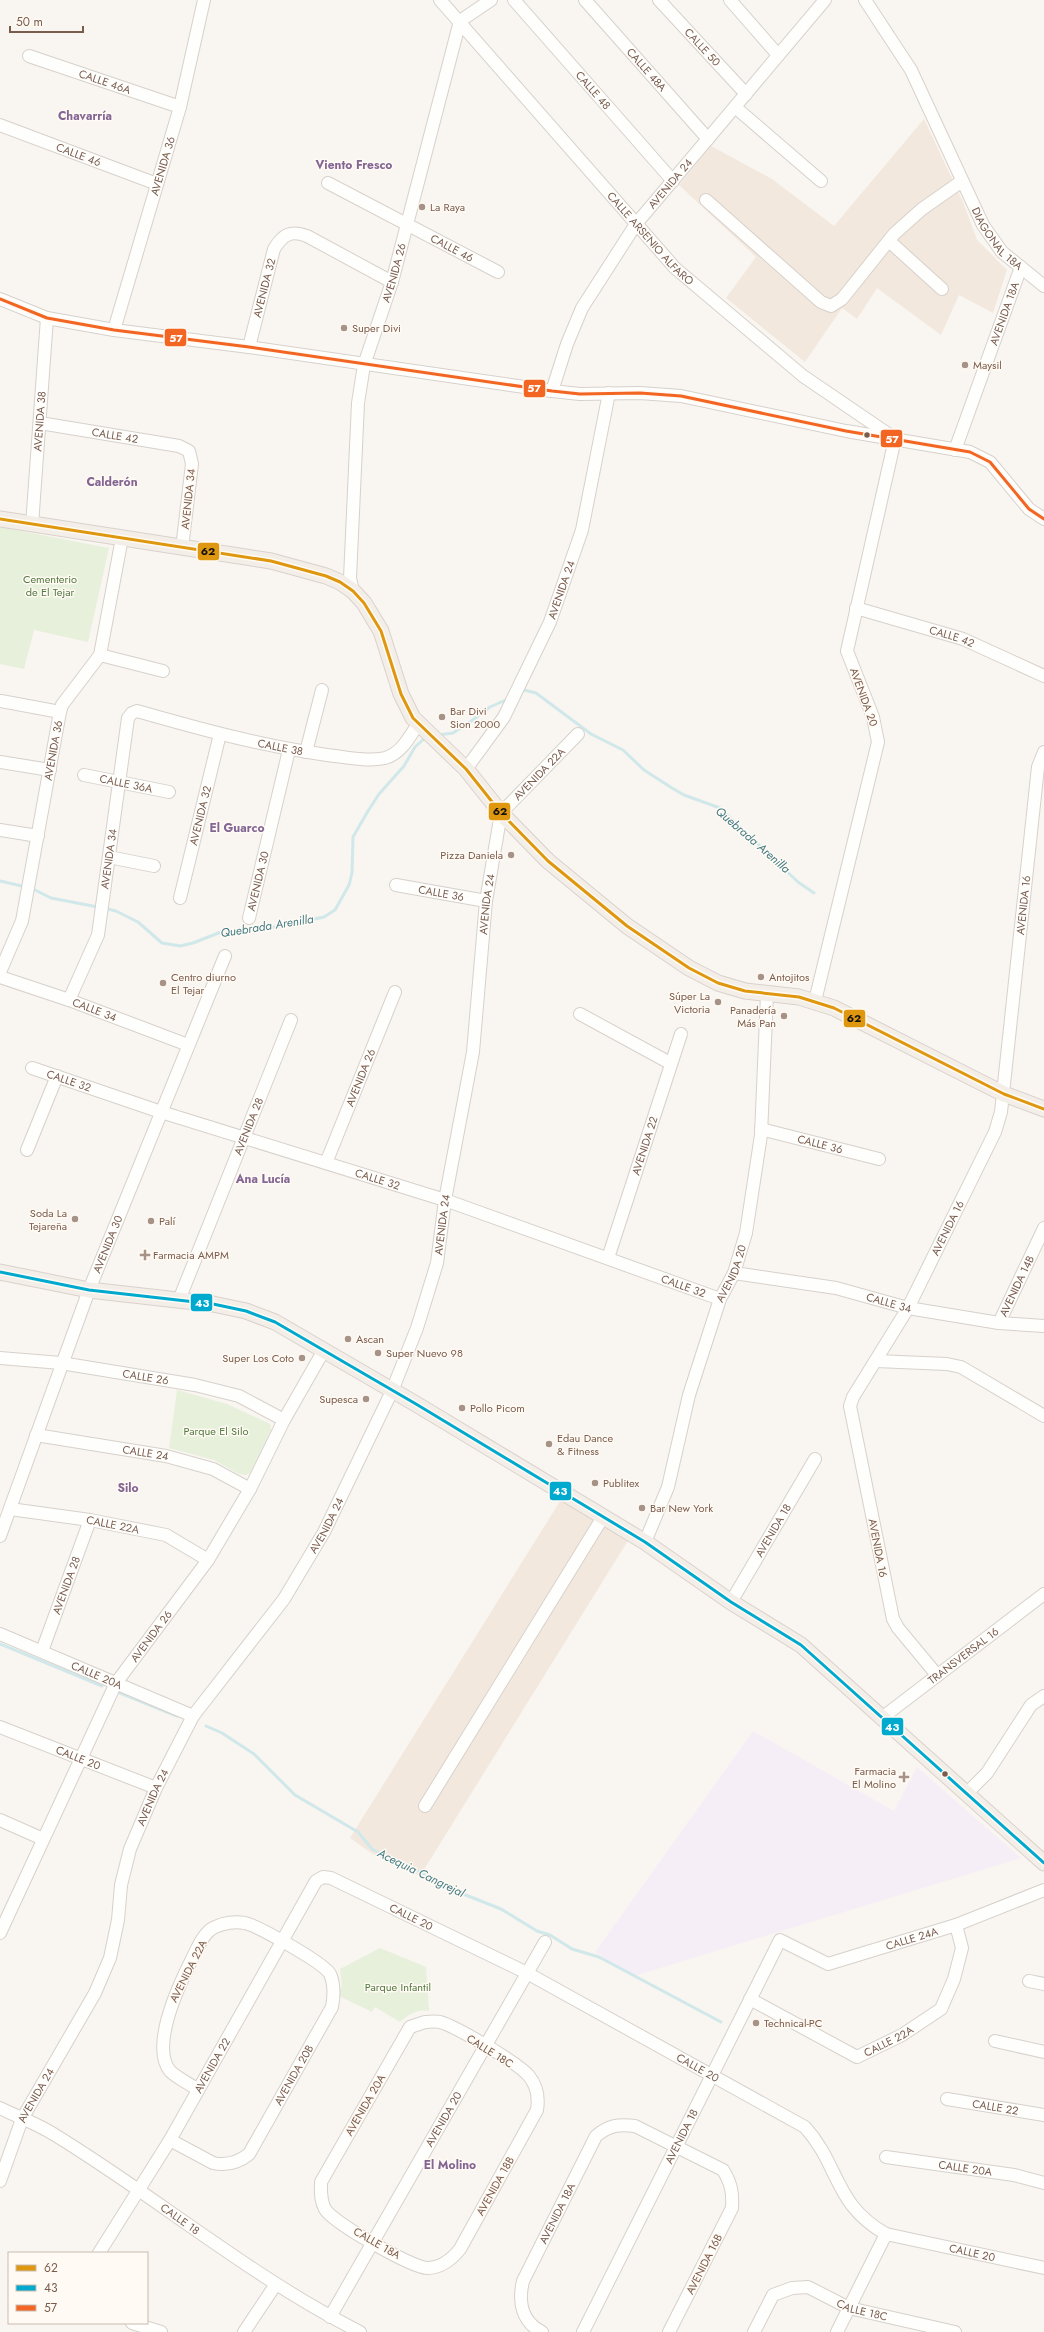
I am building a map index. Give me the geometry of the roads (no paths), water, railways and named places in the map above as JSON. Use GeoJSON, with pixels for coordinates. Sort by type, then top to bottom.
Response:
{"type":"FeatureCollection","features":[{"type":"Feature","properties":{"kind":"main road"},"geometry":{"type":"LineString","coordinates":[[0,519],[271,561],[326,576],[353,591],[364,603],[380,631],[407,709],[418,724],[466,769],[501,813],[548,861],[628,926],[689,968],[718,983],[745,991],[815,1001],[834,1008],[1004,1094],[1044,1109]]}},
{"type":"Feature","properties":{"kind":"main road"},"geometry":{"type":"LineString","coordinates":[[0,1272],[89,1290],[179,1300],[246,1311],[275,1322],[645,1542],[731,1602],[800,1645],[883,1717],[1044,1863]]}},
{"type":"Feature","properties":{"kind":"street","name":"AVENIDA 36"},"geometry":{"type":"LineString","coordinates":[[114,330],[180,107],[204,0]]}},
{"type":"Feature","properties":{"kind":"street","name":"CALLE ARSENIO ALFARO"},"geometry":{"type":"LineString","coordinates":[[440,0],[675,268],[804,376],[896,438]]}},
{"type":"Feature","properties":{"kind":"street"},"geometry":{"type":"LineString","coordinates":[[460,21],[492,0]]}},
{"type":"Feature","properties":{"kind":"street","name":"CALLE 48"},"geometry":{"type":"LineString","coordinates":[[514,0],[673,181]]}},
{"type":"Feature","properties":{"kind":"street","name":"CALLE 48A"},"geometry":{"type":"LineString","coordinates":[[585,0],[708,139]]}},
{"type":"Feature","properties":{"kind":"street","name":"CALLE 50"},"geometry":{"type":"LineString","coordinates":[[659,0],[746,94]]}},
{"type":"Feature","properties":{"kind":"street"},"geometry":{"type":"LineString","coordinates":[[730,0],[778,55]]}},
{"type":"Feature","properties":{"kind":"street"},"geometry":{"type":"LineString","coordinates":[[706,200],[821,302],[831,306],[842,299],[889,241],[922,209],[962,181],[911,70],[865,0]]}},
{"type":"Feature","properties":{"kind":"street","name":"AVENIDA 24"},"geometry":{"type":"LineString","coordinates":[[552,391],[566,344],[582,308],[636,224],[746,94],[822,1]]}},
{"type":"Feature","properties":{"kind":"street","name":"AVENIDA 26"},"geometry":{"type":"LineString","coordinates":[[353,591],[350,578],[358,403],[364,365],[392,282],[460,21]]}},
{"type":"Feature","properties":{"kind":"street","name":"CALLE 46A"},"geometry":{"type":"LineString","coordinates":[[29,56],[180,107]]}},
{"type":"Feature","properties":{"kind":"street"},"geometry":{"type":"LineString","coordinates":[[735,107],[821,181]]}},
{"type":"Feature","properties":{"kind":"street","name":"CALLE 46"},"geometry":{"type":"LineString","coordinates":[[0,125],[157,184]]}},
{"type":"Feature","properties":{"kind":"street","name":"DIAGONAL 18A"},"geometry":{"type":"LineString","coordinates":[[962,181],[983,226],[1002,252],[1044,286]]}},
{"type":"Feature","properties":{"kind":"street","name":"CALLE 46"},"geometry":{"type":"LineString","coordinates":[[328,183],[498,272]]}},
{"type":"Feature","properties":{"kind":"street","name":"AVENIDA 32"},"geometry":{"type":"LineString","coordinates":[[249,347],[274,249],[281,238],[288,234],[297,232],[308,236],[392,282]]}},
{"type":"Feature","properties":{"kind":"street"},"geometry":{"type":"LineString","coordinates":[[889,241],[942,289]]}},
{"type":"Feature","properties":{"kind":"street","name":"AVENIDA 18A"},"geometry":{"type":"LineString","coordinates":[[955,450],[1022,267]]}},
{"type":"Feature","properties":{"kind":"street"},"geometry":{"type":"LineString","coordinates":[[0,299],[47,318],[114,330],[249,347],[364,365],[552,391],[580,394],[609,393],[681,396],[846,431],[896,438],[979,455],[999,470],[1029,509],[1044,519]]}},
{"type":"Feature","properties":{"kind":"street","name":"AVENIDA 38"},"geometry":{"type":"LineString","coordinates":[[32,525],[47,318]]}},
{"type":"Feature","properties":{"kind":"street","name":"AVENIDA 24"},"geometry":{"type":"LineString","coordinates":[[466,769],[504,717],[550,622],[582,530],[609,393]]}},
{"type":"Feature","properties":{"kind":"street","name":"CALLE 42"},"geometry":{"type":"LineString","coordinates":[[40,423],[179,446],[189,450]]}},
{"type":"Feature","properties":{"kind":"street","name":"AVENIDA 20"},"geometry":{"type":"LineString","coordinates":[[815,1001],[878,742],[873,717],[847,650],[896,438]]}},
{"type":"Feature","properties":{"kind":"street","name":"AVENIDA 34"},"geometry":{"type":"LineString","coordinates":[[182,548],[192,464],[189,450]]}},
{"type":"Feature","properties":{"kind":"street","name":"AVENIDA 36"},"geometry":{"type":"LineString","coordinates":[[0,972],[22,921],[60,712],[62,705],[100,656],[122,538]]}},
{"type":"Feature","properties":{"kind":"street","name":"CALLE 42"},"geometry":{"type":"LineString","coordinates":[[856,608],[963,639],[1044,676]]}},
{"type":"Feature","properties":{"kind":"street"},"geometry":{"type":"LineString","coordinates":[[100,656],[163,671]]}},
{"type":"Feature","properties":{"kind":"street"},"geometry":{"type":"LineString","coordinates":[[306,752],[322,690]]}},
{"type":"Feature","properties":{"kind":"street"},"geometry":{"type":"LineString","coordinates":[[1,701],[60,712]]}},
{"type":"Feature","properties":{"kind":"street","name":"CALLE 38"},"geometry":{"type":"LineString","coordinates":[[132,713],[137,711],[220,734],[289,750],[349,758],[386,758],[397,752],[418,724]]}},
{"type":"Feature","properties":{"kind":"street","name":"AVENIDA 34"},"geometry":{"type":"LineString","coordinates":[[70,1000],[98,934],[128,718],[132,713]]}},
{"type":"Feature","properties":{"kind":"street","name":"AVENIDA 32"},"geometry":{"type":"LineString","coordinates":[[180,898],[220,734]]}},
{"type":"Feature","properties":{"kind":"street","name":"AVENIDA 22A"},"geometry":{"type":"LineString","coordinates":[[501,813],[578,734]]}},
{"type":"Feature","properties":{"kind":"street","name":"AVENIDA 30"},"geometry":{"type":"LineString","coordinates":[[249,918],[289,750]]}},
{"type":"Feature","properties":{"kind":"street","name":"AVENIDA 16"},"geometry":{"type":"LineString","coordinates":[[937,1675],[898,1628],[893,1619],[850,1406],[853,1398],[908,1308],[995,1132],[1001,1112],[1038,767],[1044,752]]}},
{"type":"Feature","properties":{"kind":"street"},"geometry":{"type":"LineString","coordinates":[[0,762],[50,770]]}},
{"type":"Feature","properties":{"kind":"street","name":"CALLE 36A"},"geometry":{"type":"LineString","coordinates":[[84,775],[169,792]]}},
{"type":"Feature","properties":{"kind":"street","name":"AVENIDA 24"},"geometry":{"type":"LineString","coordinates":[[0,2181],[22,2119],[95,1993],[110,1958],[118,1920],[121,1885],[130,1849],[156,1788],[193,1716],[284,1599],[324,1532],[392,1391],[428,1296],[437,1263],[445,1200],[473,1052],[486,901],[501,813]]}},
{"type":"Feature","properties":{"kind":"street"},"geometry":{"type":"LineString","coordinates":[[0,830],[38,836]]}},
{"type":"Feature","properties":{"kind":"street"},"geometry":{"type":"LineString","coordinates":[[109,857],[154,866]]}},
{"type":"Feature","properties":{"kind":"street","name":"CALLE 36"},"geometry":{"type":"LineString","coordinates":[[396,885],[486,901]]}},
{"type":"Feature","properties":{"kind":"street","name":"AVENIDA 30"},"geometry":{"type":"LineString","coordinates":[[0,1536],[89,1290],[225,956]]}},
{"type":"Feature","properties":{"kind":"street","name":"CALLE 34"},"geometry":{"type":"LineString","coordinates":[[0,977],[70,1000],[188,1045]]}},
{"type":"Feature","properties":{"kind":"street","name":"AVENIDA 26"},"geometry":{"type":"LineString","coordinates":[[326,1164],[395,992]]}},
{"type":"Feature","properties":{"kind":"street","name":"AVENIDA 20"},"geometry":{"type":"LineString","coordinates":[[645,1542],[668,1487],[690,1395],[720,1299],[734,1273],[746,1233],[761,1129],[767,994]]}},
{"type":"Feature","properties":{"kind":"street"},"geometry":{"type":"LineString","coordinates":[[580,1014],[670,1064]]}},
{"type":"Feature","properties":{"kind":"street","name":"AVENIDA 28"},"geometry":{"type":"LineString","coordinates":[[179,1300],[291,1020]]}},
{"type":"Feature","properties":{"kind":"street","name":"AVENIDA 22"},"geometry":{"type":"LineString","coordinates":[[608,1258],[681,1034]]}},
{"type":"Feature","properties":{"kind":"street","name":"CALLE 32"},"geometry":{"type":"LineString","coordinates":[[32,1068],[161,1112],[445,1200],[720,1299]]}},
{"type":"Feature","properties":{"kind":"street"},"geometry":{"type":"LineString","coordinates":[[27,1150],[57,1076]]}},
{"type":"Feature","properties":{"kind":"street","name":"CALLE 36"},"geometry":{"type":"LineString","coordinates":[[761,1129],[879,1159]]}},
{"type":"Feature","properties":{"kind":"street","name":"AVENIDA 14B"},"geometry":{"type":"LineString","coordinates":[[999,1323],[1044,1228]]}},
{"type":"Feature","properties":{"kind":"street","name":"CALLE 34"},"geometry":{"type":"LineString","coordinates":[[734,1273],[836,1288],[908,1308],[999,1323],[1044,1326]]}},
{"type":"Feature","properties":{"kind":"street","name":"AVENIDA 26"},"geometry":{"type":"LineString","coordinates":[[0,1933],[116,1683],[208,1560],[250,1490],[284,1420],[324,1350]]}},
{"type":"Feature","properties":{"kind":"street","name":"CALLE 26"},"geometry":{"type":"LineString","coordinates":[[0,1358],[61,1364],[196,1385],[239,1396],[284,1420]]}},
{"type":"Feature","properties":{"kind":"street"},"geometry":{"type":"LineString","coordinates":[[876,1361],[947,1364],[961,1367],[1044,1416]]}},
{"type":"Feature","properties":{"kind":"street","name":"CALLE 24"},"geometry":{"type":"LineString","coordinates":[[36,1435],[166,1456],[213,1469],[250,1490]]}},
{"type":"Feature","properties":{"kind":"street","name":"AVENIDA 18"},"geometry":{"type":"LineString","coordinates":[[731,1602],[815,1459]]}},
{"type":"Feature","properties":{"kind":"street","name":"CALLE 22A"},"geometry":{"type":"LineString","coordinates":[[10,1508],[90,1520],[166,1535],[208,1560]]}},
{"type":"Feature","properties":{"kind":"street"},"geometry":{"type":"LineString","coordinates":[[425,1806],[603,1517]]}},
{"type":"Feature","properties":{"kind":"street","name":"AVENIDA 28"},"geometry":{"type":"LineString","coordinates":[[42,1651],[90,1520]]}},
{"type":"Feature","properties":{"kind":"street","name":"TRANSVERSAL 16"},"geometry":{"type":"LineString","coordinates":[[883,1717],[1044,1595]]}},
{"type":"Feature","properties":{"kind":"street","name":"CALLE 20A"},"geometry":{"type":"LineString","coordinates":[[0,1634],[193,1716]]}},
{"type":"Feature","properties":{"kind":"street"},"geometry":{"type":"LineString","coordinates":[[967,1793],[987,1773],[1031,1705],[1044,1696]]}},
{"type":"Feature","properties":{"kind":"street","name":"CALLE 20"},"geometry":{"type":"LineString","coordinates":[[0,1727],[156,1788]]}},
{"type":"Feature","properties":{"kind":"street"},"geometry":{"type":"LineString","coordinates":[[0,1820],[44,1839]]}},
{"type":"Feature","properties":{"kind":"street","name":"AVENIDA 22"},"geometry":{"type":"LineString","coordinates":[[100,2252],[140,2191],[170,2140],[316,1881],[323,1877]]}},
{"type":"Feature","properties":{"kind":"street","name":"CALLE 20"},"geometry":{"type":"LineString","coordinates":[[323,1877],[331,1878],[527,1973],[805,2127],[819,2142],[849,2203],[871,2226],[886,2234],[1044,2268]]}},
{"type":"Feature","properties":{"kind":"street","name":"CALLE 24A"},"geometry":{"type":"LineString","coordinates":[[780,1940],[828,1964],[956,1925],[1044,1890]]}},
{"type":"Feature","properties":{"kind":"street","name":"AVENIDA 22A"},"geometry":{"type":"LineString","coordinates":[[198,2090],[170,2070],[165,2057],[164,2038],[175,1994],[200,1943],[213,1927],[228,1922],[245,1923],[281,1942]]}},
{"type":"Feature","properties":{"kind":"street","name":"CALLE 22A"},"geometry":{"type":"LineString","coordinates":[[750,1998],[857,2057],[902,2035],[941,2009],[954,1979],[962,1948],[956,1925]]}},
{"type":"Feature","properties":{"kind":"street","name":"AVENIDA 18"},"geometry":{"type":"LineString","coordinates":[[583,2332],[780,1940]]}},
{"type":"Feature","properties":{"kind":"street","name":"AVENIDA 20B"},"geometry":{"type":"LineString","coordinates":[[170,2140],[213,2163],[220,2165],[232,2164],[249,2154],[332,2007],[334,1995],[330,1975],[327,1970],[281,1942]]}},
{"type":"Feature","properties":{"kind":"street","name":"AVENIDA 20"},"geometry":{"type":"LineString","coordinates":[[330,2317],[372,2242],[487,2046],[545,1942]]}},
{"type":"Feature","properties":{"kind":"street"},"geometry":{"type":"LineString","coordinates":[[1028,1981],[1044,1984]]}},
{"type":"Feature","properties":{"kind":"street","name":"CALLE 18C"},"geometry":{"type":"LineString","coordinates":[[425,2022],[440,2022],[487,2046],[529,2075],[536,2090],[538,2100]]}},
{"type":"Feature","properties":{"kind":"street","name":"AVENIDA 20A"},"geometry":{"type":"LineString","coordinates":[[321,2199],[321,2182],[410,2027],[425,2022]]}},
{"type":"Feature","properties":{"kind":"street"},"geometry":{"type":"LineString","coordinates":[[995,2040],[1044,2052]]}},
{"type":"Feature","properties":{"kind":"street","name":"CALLE 22"},"geometry":{"type":"LineString","coordinates":[[947,2099],[1044,2115]]}},
{"type":"Feature","properties":{"kind":"street","name":"AVENIDA 18B"},"geometry":{"type":"LineString","coordinates":[[443,2265],[460,2249],[537,2110],[538,2100]]}},
{"type":"Feature","properties":{"kind":"street","name":"CALLE 18"},"geometry":{"type":"LineString","coordinates":[[0,2108],[53,2134],[140,2191],[276,2284],[330,2317],[360,2332]]}},
{"type":"Feature","properties":{"kind":"street","name":"AVENIDA 18A"},"geometry":{"type":"LineString","coordinates":[[542,2332],[536,2329],[525,2315],[521,2305],[520,2294],[523,2281],[596,2136],[606,2128],[620,2124],[635,2126],[676,2146]]}},
{"type":"Feature","properties":{"kind":"street","name":"AVENIDA 16B"},"geometry":{"type":"LineString","coordinates":[[669,2332],[732,2208],[733,2194],[730,2181],[723,2170],[676,2146]]}},
{"type":"Feature","properties":{"kind":"street","name":"CALLE 20A"},"geometry":{"type":"LineString","coordinates":[[886,2156],[1014,2175],[1044,2183]]}},
{"type":"Feature","properties":{"kind":"street","name":"CALLE 18A"},"geometry":{"type":"LineString","coordinates":[[321,2199],[330,2216],[372,2242],[418,2266],[428,2268],[443,2265]]}},
{"type":"Feature","properties":{"kind":"street"},"geometry":{"type":"LineString","coordinates":[[837,2332],[886,2234]]}},
{"type":"Feature","properties":{"kind":"street"},"geometry":{"type":"LineString","coordinates":[[244,2332],[276,2284]]}},
{"type":"Feature","properties":{"kind":"street","name":"CALLE 18C"},"geometry":{"type":"LineString","coordinates":[[754,2332],[773,2295],[792,2288],[808,2287],[849,2308],[955,2332]]}},
{"type":"Feature","properties":{"kind":"street"},"geometry":{"type":"LineString","coordinates":[[135,2324],[161,2332]]}},
{"type":"Feature","properties":{"kind":"waterway","name":"Quebrada Arenilla"},"geometry":{"type":"LineString","coordinates":[[522,691],[524,690],[536,693],[591,734],[623,750],[644,770],[672,788],[684,795],[720,808],[798,882],[814,893]]}},
{"type":"Feature","properties":{"kind":"waterway","name":"Quebrada Arenilla"},"geometry":{"type":"LineString","coordinates":[[438,735],[453,733],[490,707],[508,699]]}},
{"type":"Feature","properties":{"kind":"waterway","name":"Quebrada Arenilla"},"geometry":{"type":"LineString","coordinates":[[104,908],[116,911],[138,922],[162,943],[180,946],[193,943],[221,932],[276,927],[324,917],[335,910],[349,885],[352,873],[353,837],[379,794],[404,766],[415,747],[426,737]]}},
{"type":"Feature","properties":{"kind":"waterway","name":"Quebrada Arenilla"},"geometry":{"type":"LineString","coordinates":[[0,881],[26,887]]}},
{"type":"Feature","properties":{"kind":"waterway","name":"Quebrada Arenilla"},"geometry":{"type":"LineString","coordinates":[[31,888],[51,898],[98,907]]}},
{"type":"Feature","properties":{"kind":"waterway","name":"Acequia Cangrejal"},"geometry":{"type":"LineString","coordinates":[[0,1644],[102,1686]]}},
{"type":"Feature","properties":{"kind":"waterway","name":"Acequia Cangrejal"},"geometry":{"type":"LineString","coordinates":[[120,1693],[177,1716]]}},
{"type":"Feature","properties":{"kind":"waterway","name":"Acequia Cangrejal"},"geometry":{"type":"LineString","coordinates":[[206,1726],[222,1733],[254,1754],[295,1795],[358,1832],[372,1849],[393,1860],[408,1865],[448,1888],[501,1909],[537,1931],[550,1935],[572,1949],[599,1957],[721,2022]]}},
{"type":"Feature","properties":{"kind":"place","name":"La Raya"},"geometry":{"type":"Point","coordinates":[422,207]}},
{"type":"Feature","properties":{"kind":"place","name":"Super Divi"},"geometry":{"type":"Point","coordinates":[344,328]}},
{"type":"Feature","properties":{"kind":"place","name":"Maysil"},"geometry":{"type":"Point","coordinates":[965,365]}},
{"type":"Feature","properties":{"kind":"place","name":"Bar Divi Sion 2000"},"geometry":{"type":"Point","coordinates":[442,717]}},
{"type":"Feature","properties":{"kind":"place","name":"Pizza Daniela"},"geometry":{"type":"Point","coordinates":[511,855]}},
{"type":"Feature","properties":{"kind":"place","name":"Antojitos"},"geometry":{"type":"Point","coordinates":[761,977]}},
{"type":"Feature","properties":{"kind":"place","name":"Centro diurno El Tejar"},"geometry":{"type":"Point","coordinates":[163,983]}},
{"type":"Feature","properties":{"kind":"place","name":"Súper La Victoria"},"geometry":{"type":"Point","coordinates":[718,1002]}},
{"type":"Feature","properties":{"kind":"place","name":"Panadería Más Pan"},"geometry":{"type":"Point","coordinates":[784,1016]}},
{"type":"Feature","properties":{"kind":"place","name":"Soda La Tejareña"},"geometry":{"type":"Point","coordinates":[75,1219]}},
{"type":"Feature","properties":{"kind":"place","name":"Palí"},"geometry":{"type":"Point","coordinates":[151,1221]}},
{"type":"Feature","properties":{"kind":"place","name":"Farmacia AMPM"},"geometry":{"type":"Point","coordinates":[145,1255]}},
{"type":"Feature","properties":{"kind":"place","name":"Ascan"},"geometry":{"type":"Point","coordinates":[348,1339]}},
{"type":"Feature","properties":{"kind":"place","name":"Super Nuevo 98"},"geometry":{"type":"Point","coordinates":[378,1353]}},
{"type":"Feature","properties":{"kind":"place","name":"Super Los Coto"},"geometry":{"type":"Point","coordinates":[302,1358]}},
{"type":"Feature","properties":{"kind":"place","name":"Supesca"},"geometry":{"type":"Point","coordinates":[366,1399]}},
{"type":"Feature","properties":{"kind":"place","name":"Pollo Picom"},"geometry":{"type":"Point","coordinates":[462,1408]}},
{"type":"Feature","properties":{"kind":"place","name":"Edau Dance & Fitness"},"geometry":{"type":"Point","coordinates":[549,1444]}},
{"type":"Feature","properties":{"kind":"place","name":"Publitex"},"geometry":{"type":"Point","coordinates":[595,1483]}},
{"type":"Feature","properties":{"kind":"place","name":"Bar New York"},"geometry":{"type":"Point","coordinates":[642,1508]}},
{"type":"Feature","properties":{"kind":"place","name":"Farmacia El Molino"},"geometry":{"type":"Point","coordinates":[904,1777]}},
{"type":"Feature","properties":{"kind":"place","name":"Technical-PC"},"geometry":{"type":"Point","coordinates":[756,2023]}},
{"type":"Feature","properties":{"kind":"district","name":"Chavarría"},"geometry":{"type":"Point","coordinates":[85,116]}},
{"type":"Feature","properties":{"kind":"district","name":"Viento Fresco"},"geometry":{"type":"Point","coordinates":[354,165]}},
{"type":"Feature","properties":{"kind":"district","name":"Calderón"},"geometry":{"type":"Point","coordinates":[112,482]}},
{"type":"Feature","properties":{"kind":"district","name":"El Guarco"},"geometry":{"type":"Point","coordinates":[237,828]}},
{"type":"Feature","properties":{"kind":"district","name":"Ana Lucía"},"geometry":{"type":"Point","coordinates":[263,1179]}},
{"type":"Feature","properties":{"kind":"district","name":"Silo"},"geometry":{"type":"Point","coordinates":[128,1488]}},
{"type":"Feature","properties":{"kind":"district","name":"El Molino"},"geometry":{"type":"Point","coordinates":[450,2165]}},
{"type":"Feature","properties":{"kind":"park label","name":"Cementerio de El Tejar"},"geometry":{"type":"Point","coordinates":[50,585]}},
{"type":"Feature","properties":{"kind":"park label","name":"Parque El Silo"},"geometry":{"type":"Point","coordinates":[216,1431]}},
{"type":"Feature","properties":{"kind":"park label","name":"Parque Infantil"},"geometry":{"type":"Point","coordinates":[398,1987]}}]}
